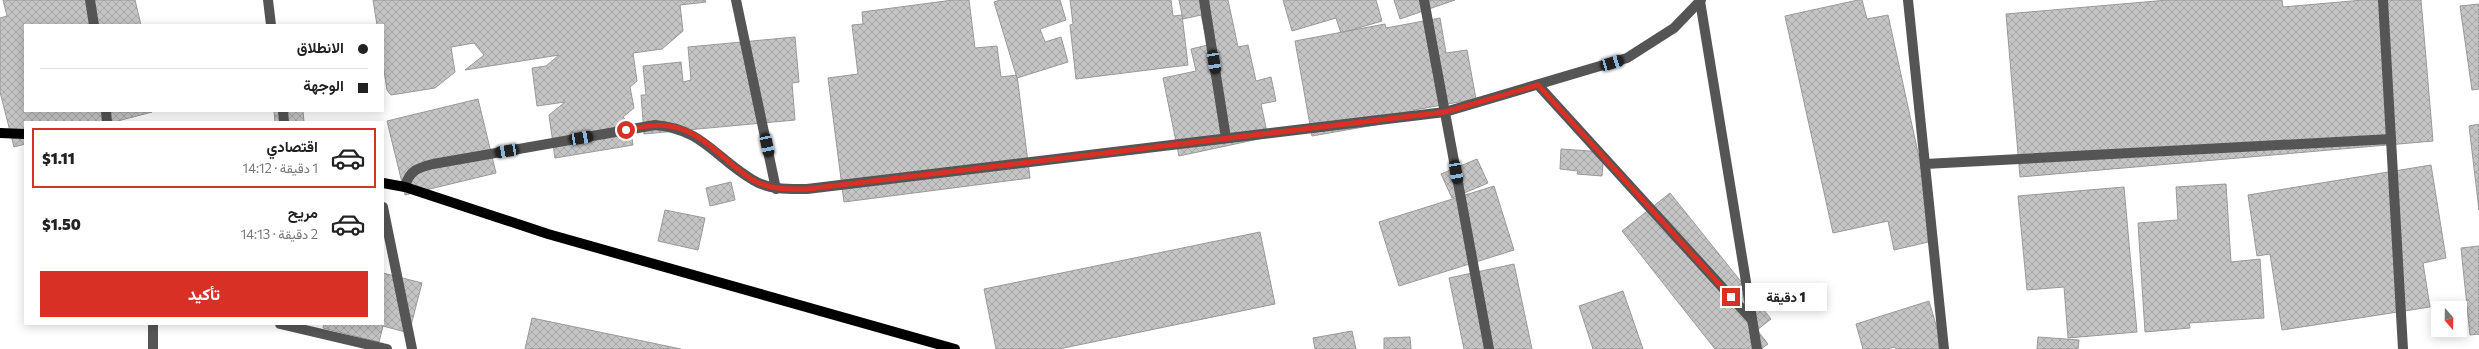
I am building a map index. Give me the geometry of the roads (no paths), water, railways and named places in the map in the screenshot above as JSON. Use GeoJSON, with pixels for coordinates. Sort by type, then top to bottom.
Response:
{"type":"FeatureCollection","features":[{"type":"Feature","properties":{"kind":"main road"},"geometry":{"type":"LineString","coordinates":[[0,133],[24,134]]}},
{"type":"Feature","properties":{"kind":"main road"},"geometry":{"type":"LineString","coordinates":[[384,183],[405,187],[548,234],[955,349]]}},
{"type":"Feature","properties":{"kind":"street"},"geometry":{"type":"LineString","coordinates":[[90,0],[94,24]]}},
{"type":"Feature","properties":{"kind":"street"},"geometry":{"type":"LineString","coordinates":[[268,0],[271,24]]}},
{"type":"Feature","properties":{"kind":"street"},"geometry":{"type":"LineString","coordinates":[[736,0],[776,189]]}},
{"type":"Feature","properties":{"kind":"street"},"geometry":{"type":"LineString","coordinates":[[1204,0],[1226,138]]}},
{"type":"Feature","properties":{"kind":"street"},"geometry":{"type":"LineString","coordinates":[[1424,0],[1489,349]]}},
{"type":"Feature","properties":{"kind":"street"},"geometry":{"type":"LineString","coordinates":[[405,187],[408,176],[415,169],[433,164],[655,125],[675,127],[692,134],[753,181],[776,189],[807,189],[1445,112],[1627,58],[1674,28],[1700,0]]}},
{"type":"Feature","properties":{"kind":"street"},"geometry":{"type":"LineString","coordinates":[[1700,0],[1757,349]]}},
{"type":"Feature","properties":{"kind":"street"},"geometry":{"type":"LineString","coordinates":[[1908,0],[1944,349]]}},
{"type":"Feature","properties":{"kind":"street"},"geometry":{"type":"LineString","coordinates":[[2384,0],[2403,349]]}},
{"type":"Feature","properties":{"kind":"street"},"geometry":{"type":"LineString","coordinates":[[1538,85],[1752,320]]}},
{"type":"Feature","properties":{"kind":"street"},"geometry":{"type":"LineString","coordinates":[[1925,164],[2391,139]]}},
{"type":"Feature","properties":{"kind":"street"},"geometry":{"type":"LineString","coordinates":[[384,212],[412,349]]}},
{"type":"Feature","properties":{"kind":"street"},"geometry":{"type":"LineString","coordinates":[[153,325],[153,349]]}},
{"type":"Feature","properties":{"kind":"street"},"geometry":{"type":"LineString","coordinates":[[284,325],[387,349]]}}]}
